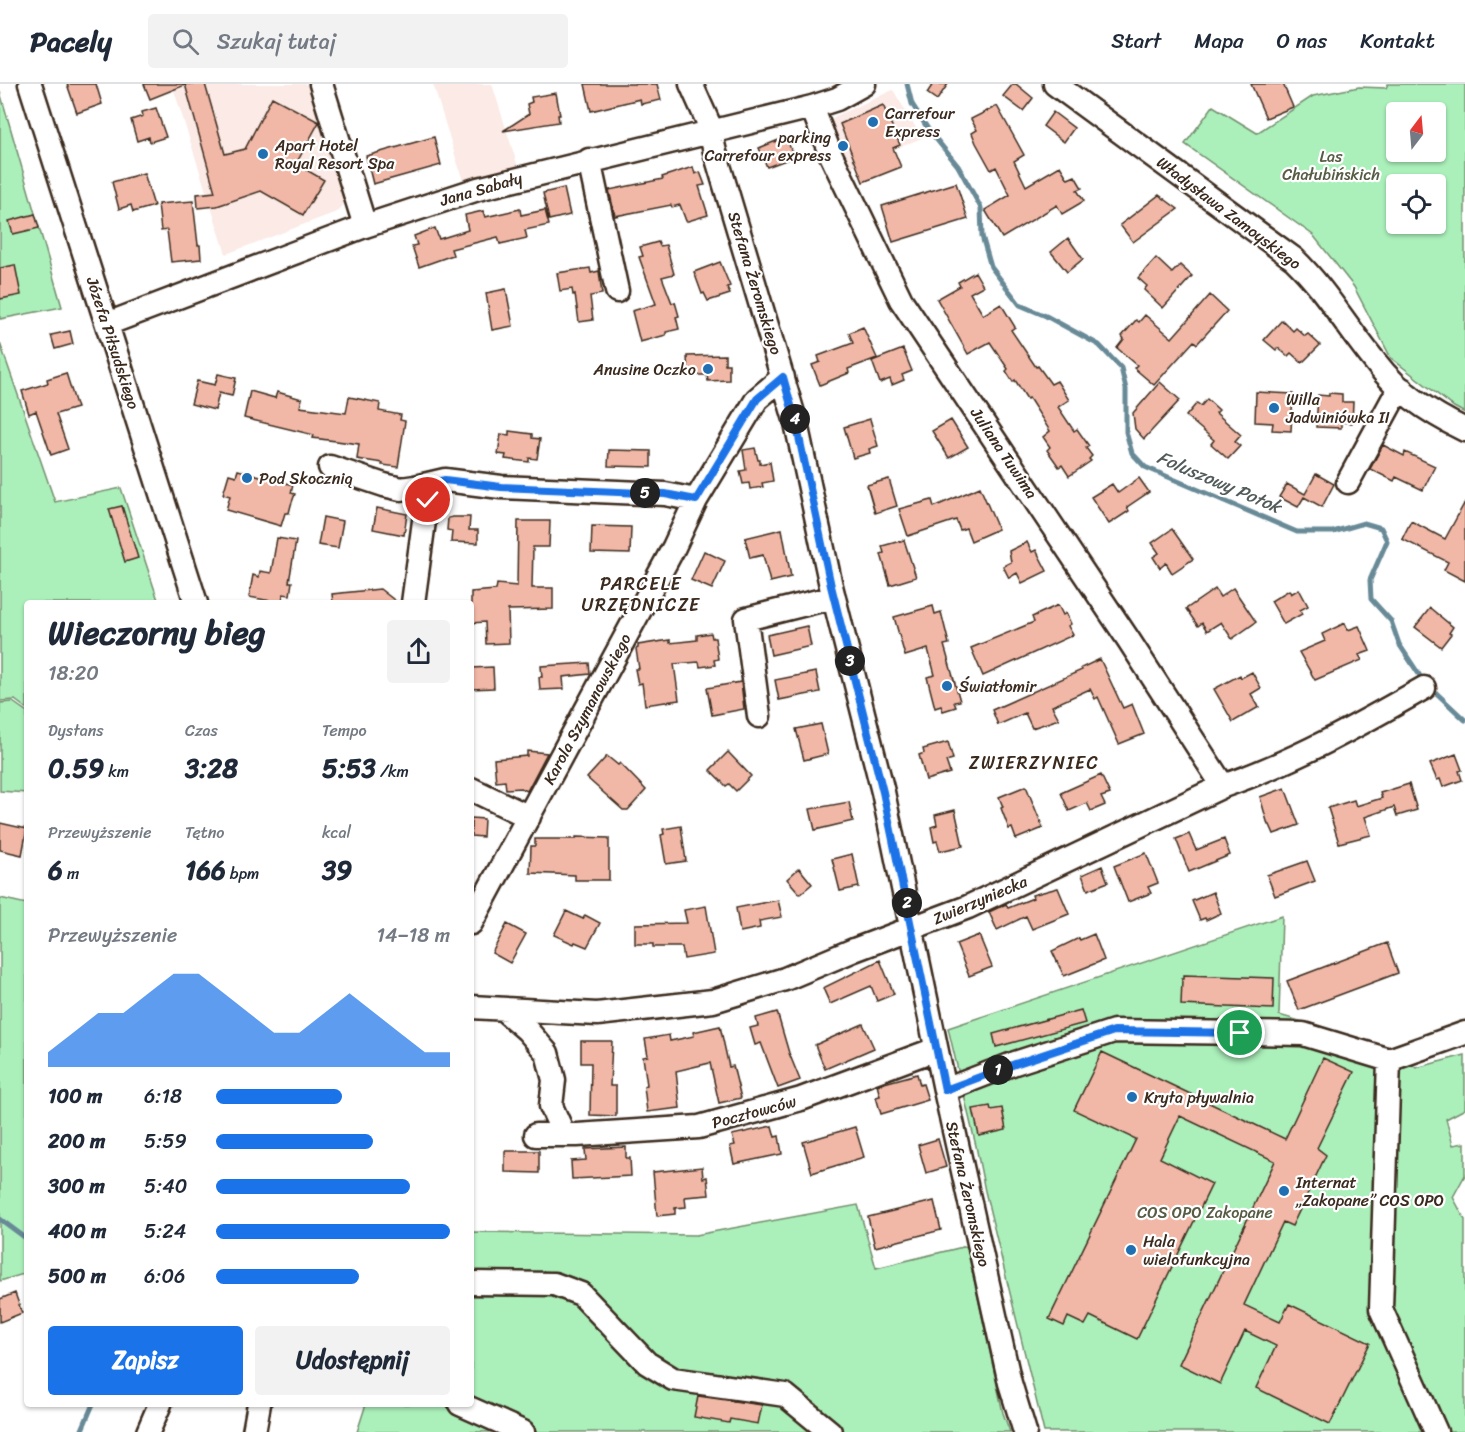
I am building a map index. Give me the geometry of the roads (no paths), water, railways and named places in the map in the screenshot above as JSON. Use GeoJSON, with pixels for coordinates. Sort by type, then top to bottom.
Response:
{"type":"FeatureCollection","features":[{"type":"Feature","properties":{"kind":"street","name":"Józefa Piłsudskiego"},"geometry":{"type":"LineString","coordinates":[[30,84],[195,600]]}},
{"type":"Feature","properties":{"kind":"street"},"geometry":{"type":"LineString","coordinates":[[321,84],[365,226]]}},
{"type":"Feature","properties":{"kind":"street","name":"Stefana Żeromskiego"},"geometry":{"type":"LineString","coordinates":[[692,84],[706,116],[796,423],[834,597],[883,792],[945,1090],[1010,1383],[1025,1432]]}},
{"type":"Feature","properties":{"kind":"street","name":"Jana Sabały"},"geometry":{"type":"LineString","coordinates":[[107,324],[365,226],[478,189],[812,107],[837,99],[864,84]]}},
{"type":"Feature","properties":{"kind":"street","name":"Władysława Zamoyskiego"},"geometry":{"type":"LineString","coordinates":[[1055,84],[1294,260],[1328,296],[1377,365],[1434,413],[1465,430]]}},
{"type":"Feature","properties":{"kind":"street","name":"Juliana Tuwima"},"geometry":{"type":"LineString","coordinates":[[812,107],[830,153],[901,300],[1223,786]]}},
{"type":"Feature","properties":{"kind":"street"},"geometry":{"type":"LineString","coordinates":[[589,160],[617,291]]}},
{"type":"Feature","properties":{"kind":"street","name":"Karola Szymanowskiego"},"geometry":{"type":"LineString","coordinates":[[474,918],[674,547],[696,500],[757,399],[783,377]]}},
{"type":"Feature","properties":{"kind":"street"},"geometry":{"type":"LineString","coordinates":[[1348,482],[1392,401],[1402,388]]}},
{"type":"Feature","properties":{"kind":"street"},"geometry":{"type":"LineString","coordinates":[[330,467],[401,489],[445,480],[501,487],[665,494],[696,500]]}},
{"type":"Feature","properties":{"kind":"street"},"geometry":{"type":"LineString","coordinates":[[413,600],[429,484]]}},
{"type":"Feature","properties":{"kind":"street"},"geometry":{"type":"LineString","coordinates":[[759,716],[746,619],[834,597]]}},
{"type":"Feature","properties":{"kind":"street","name":"Zwierzyniecka"},"geometry":{"type":"LineString","coordinates":[[474,1007],[597,1014],[713,1001],[785,979],[968,907],[1223,786],[1256,775],[1336,738],[1424,688]]}},
{"type":"Feature","properties":{"kind":"street"},"geometry":{"type":"LineString","coordinates":[[474,790],[529,817]]}},
{"type":"Feature","properties":{"kind":"street"},"geometry":{"type":"LineString","coordinates":[[504,1010],[527,1030],[547,1053],[554,1080],[551,1106],[564,1135]]}},
{"type":"Feature","properties":{"kind":"street"},"geometry":{"type":"LineString","coordinates":[[945,1090],[1114,1031],[1303,1034],[1389,1060],[1465,1032]]}},
{"type":"Feature","properties":{"kind":"street","name":"Pocztowców"},"geometry":{"type":"LineString","coordinates":[[536,1135],[638,1132],[699,1127],[801,1099],[936,1048]]}},
{"type":"Feature","properties":{"kind":"street"},"geometry":{"type":"LineString","coordinates":[[1389,1060],[1381,1309],[1436,1432]]}},
{"type":"Feature","properties":{"kind":"street"},"geometry":{"type":"LineString","coordinates":[[474,1283],[554,1284],[581,1294],[647,1363],[673,1380],[785,1395],[830,1432]]}},
{"type":"Feature","properties":{"kind":"street"},"geometry":{"type":"LineString","coordinates":[[148,1432],[159,1407]]}},
{"type":"Feature","properties":{"kind":"street"},"geometry":{"type":"LineString","coordinates":[[254,1432],[258,1407]]}},
{"type":"Feature","properties":{"kind":"street"},"geometry":{"type":"LineString","coordinates":[[467,1407],[523,1432]]}},
{"type":"Feature","properties":{"kind":"waterway","name":"Foluszowy Potok"},"geometry":{"type":"LineString","coordinates":[[907,84],[912,104],[928,129],[958,166],[981,208],[982,236],[991,267],[1020,305],[1046,316],[1099,345],[1121,368],[1126,389],[1126,432],[1132,453],[1145,467],[1297,532],[1333,532],[1364,523],[1381,528],[1387,541],[1370,580],[1371,599],[1391,621],[1399,644],[1424,682]]}},
{"type":"Feature","properties":{"kind":"waterway","name":"Foluszowy Potok"},"geometry":{"type":"LineString","coordinates":[[1431,688],[1465,720]]}},
{"type":"Feature","properties":{"kind":"waterway"},"geometry":{"type":"LineString","coordinates":[[0,1219],[24,1237]]}},
{"type":"Feature","properties":{"kind":"waterway"},"geometry":{"type":"LineString","coordinates":[[81,1432],[92,1407]]}},
{"type":"Feature","properties":{"kind":"place","name":"Carrefour Express"},"geometry":{"type":"Point","coordinates":[873,122]}},
{"type":"Feature","properties":{"kind":"place","name":"parking Carrefour express"},"geometry":{"type":"Point","coordinates":[843,146]}},
{"type":"Feature","properties":{"kind":"place","name":"Apart Hotel Royal Resort Spa"},"geometry":{"type":"Point","coordinates":[263,154]}},
{"type":"Feature","properties":{"kind":"place","name":"Anusine Oczko"},"geometry":{"type":"Point","coordinates":[708,369]}},
{"type":"Feature","properties":{"kind":"place","name":"Willa Jadwiniówka II"},"geometry":{"type":"Point","coordinates":[1274,408]}},
{"type":"Feature","properties":{"kind":"place","name":"Pod Skocznią"},"geometry":{"type":"Point","coordinates":[247,478]}},
{"type":"Feature","properties":{"kind":"place","name":"Światłomir"},"geometry":{"type":"Point","coordinates":[947,686]}},
{"type":"Feature","properties":{"kind":"place","name":"Kryta pływalnia"},"geometry":{"type":"Point","coordinates":[1132,1097]}},
{"type":"Feature","properties":{"kind":"place","name":"Internat „Zakopane” COS OPO"},"geometry":{"type":"Point","coordinates":[1284,1191]}},
{"type":"Feature","properties":{"kind":"place","name":"Hala wielofunkcyjna"},"geometry":{"type":"Point","coordinates":[1131,1250]}},
{"type":"Feature","properties":{"kind":"district","name":"PARCELE URZĘDNICZE"},"geometry":{"type":"Point","coordinates":[641,594]}},
{"type":"Feature","properties":{"kind":"district","name":"ZWIERZYNIEC"},"geometry":{"type":"Point","coordinates":[1034,763]}},
{"type":"Feature","properties":{"kind":"park label","name":"Las Chałubińskich"},"geometry":{"type":"Point","coordinates":[1331,165]}},
{"type":"Feature","properties":{"kind":"park label","name":"COS OPO Zakopane"},"geometry":{"type":"Point","coordinates":[1205,1212]}}]}
